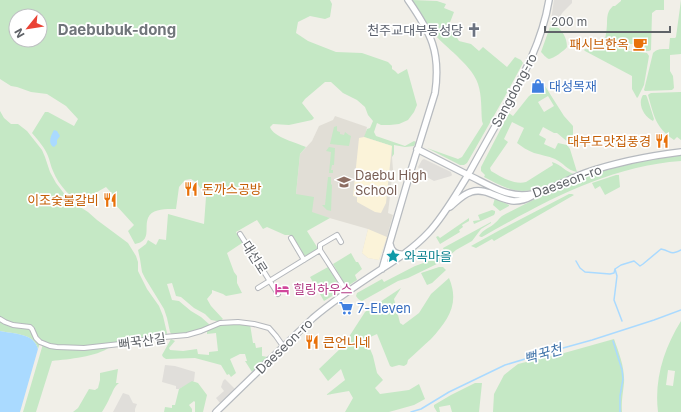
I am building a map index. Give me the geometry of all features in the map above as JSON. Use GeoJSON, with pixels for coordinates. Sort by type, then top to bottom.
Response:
{"type":"FeatureCollection","features":[{"type":"Feature","properties":{"kind":"street"},"geometry":{"type":"LineString","coordinates":[[382,269],[434,93],[437,71],[430,36],[425,25],[408,0]]}},
{"type":"Feature","properties":{"kind":"street","name":"Sangdong-ro"},"geometry":{"type":"LineString","coordinates":[[468,175],[535,52],[542,32],[549,0]]}},
{"type":"Feature","properties":{"kind":"street"},"geometry":{"type":"LineString","coordinates":[[417,149],[468,175]]}},
{"type":"Feature","properties":{"kind":"street","name":"Daeseon-ro"},"geometry":{"type":"LineString","coordinates":[[216,412],[318,314],[347,292],[405,254],[428,233],[446,211],[468,175],[510,194],[528,195],[543,192],[585,173],[618,163],[681,152]]}},
{"type":"Feature","properties":{"kind":"street"},"geometry":{"type":"LineString","coordinates":[[446,211],[466,194],[471,192],[484,191],[513,201],[527,199],[543,192]]}},
{"type":"Feature","properties":{"kind":"street","name":"대선로"},"geometry":{"type":"LineString","coordinates":[[240,234],[278,294]]}},
{"type":"Feature","properties":{"kind":"street","name":"대선로"},"geometry":{"type":"LineString","coordinates":[[258,288],[320,250],[320,245],[337,235],[341,242]]}},
{"type":"Feature","properties":{"kind":"street"},"geometry":{"type":"LineString","coordinates":[[291,238],[304,260]]}},
{"type":"Feature","properties":{"kind":"street"},"geometry":{"type":"LineString","coordinates":[[390,243],[394,252],[405,254]]}},
{"type":"Feature","properties":{"kind":"street"},"geometry":{"type":"LineString","coordinates":[[320,250],[347,292]]}},
{"type":"Feature","properties":{"kind":"street","name":"뻐꾹산길"},"geometry":{"type":"LineString","coordinates":[[0,319],[13,325],[30,327],[40,342],[57,347],[84,348],[129,343],[153,338],[187,335],[220,323],[238,322],[269,328],[283,346]]}},
{"type":"Feature","properties":{"kind":"shaded area"},"geometry":{"type":"Polygon","coordinates":[[[554,0],[572,0],[572,3],[555,23],[551,20],[554,0]]]}},
{"type":"Feature","properties":{"kind":"shaded area","name":"Daebu High School"},"geometry":{"type":"Polygon","coordinates":[[[335,116],[367,127],[365,137],[392,146],[393,170],[388,213],[393,215],[379,260],[368,258],[362,253],[368,229],[312,213],[296,194],[300,154],[312,141],[319,126],[333,120],[335,116]]]}},
{"type":"Feature","properties":{"kind":"shaded area"},"geometry":{"type":"Polygon","coordinates":[[[424,159],[451,172],[452,175],[434,181],[423,175],[418,167],[424,159]]]}},
{"type":"Feature","properties":{"kind":"shaded area"},"geometry":{"type":"Polygon","coordinates":[[[165,365],[175,366],[195,372],[194,381],[179,389],[176,389],[176,386],[162,382],[165,365]]]}},
{"type":"Feature","properties":{"kind":"shaded area"},"geometry":{"type":"Polygon","coordinates":[[[225,379],[235,389],[220,403],[216,398],[224,391],[221,387],[225,379]]]}},
{"type":"Feature","properties":{"kind":"shaded area"},"geometry":{"type":"Polygon","coordinates":[[[123,393],[129,395],[133,403],[137,404],[135,412],[113,412],[123,393]]]}},
{"type":"Feature","properties":{"kind":"green space"},"geometry":{"type":"Polygon","coordinates":[[[0,0],[330,0],[332,4],[330,17],[325,19],[310,16],[298,22],[296,33],[308,41],[336,52],[362,53],[388,62],[392,66],[392,69],[398,74],[407,69],[417,105],[414,112],[408,120],[399,124],[381,125],[377,123],[374,132],[376,136],[405,146],[414,141],[416,142],[414,146],[405,147],[394,145],[394,154],[392,157],[392,146],[364,137],[367,129],[370,128],[373,121],[368,115],[365,107],[357,100],[343,93],[331,82],[325,82],[302,103],[314,118],[312,120],[289,125],[273,124],[270,127],[272,131],[280,137],[306,147],[300,154],[296,194],[314,197],[312,212],[330,218],[307,231],[317,249],[306,256],[294,238],[267,227],[263,229],[257,220],[236,232],[242,243],[227,253],[237,276],[237,283],[242,293],[226,296],[212,290],[212,293],[207,299],[211,306],[223,319],[217,321],[211,320],[181,297],[176,296],[172,283],[167,284],[172,300],[179,301],[210,325],[194,332],[172,335],[164,309],[142,272],[138,250],[146,244],[148,240],[156,245],[159,239],[166,240],[168,214],[204,224],[206,197],[197,183],[191,179],[185,180],[179,187],[176,209],[153,212],[148,218],[146,237],[144,240],[135,244],[128,231],[134,225],[114,203],[117,199],[106,187],[90,196],[85,206],[75,199],[59,182],[52,169],[45,150],[32,133],[45,112],[48,112],[74,126],[78,119],[66,106],[47,94],[31,92],[11,86],[0,79],[0,0]]]}},
{"type":"Feature","properties":{"kind":"green space"},"geometry":{"type":"Polygon","coordinates":[[[412,0],[437,1],[446,4],[444,8],[454,12],[449,25],[459,41],[471,44],[479,51],[483,47],[507,67],[515,57],[523,63],[467,163],[464,165],[460,165],[427,148],[458,159],[462,157],[483,124],[481,98],[478,84],[466,65],[436,36],[412,0]]]}},
{"type":"Feature","properties":{"kind":"green space"},"geometry":{"type":"Polygon","coordinates":[[[621,0],[664,0],[664,10],[656,10],[652,13],[651,50],[644,51],[645,42],[634,41],[634,44],[630,44],[629,51],[647,53],[649,56],[644,85],[637,98],[632,89],[632,76],[584,50],[596,48],[603,43],[607,30],[608,13],[613,6],[621,0]]]}},
{"type":"Feature","properties":{"kind":"green space"},"geometry":{"type":"Polygon","coordinates":[[[681,0],[681,54],[670,55],[670,71],[673,76],[674,88],[672,90],[645,91],[653,53],[663,49],[669,49],[670,38],[676,37],[681,0]]]}},
{"type":"Feature","properties":{"kind":"green space"},"geometry":{"type":"Polygon","coordinates":[[[551,24],[554,24],[562,31],[567,47],[553,58],[549,59],[541,52],[551,24]]]}},
{"type":"Feature","properties":{"kind":"green space"},"geometry":{"type":"Polygon","coordinates":[[[543,85],[545,86],[564,116],[573,126],[573,141],[572,143],[569,143],[557,133],[543,127],[539,135],[546,139],[544,144],[555,149],[558,143],[567,145],[570,149],[577,172],[570,170],[555,159],[534,153],[517,143],[524,128],[512,122],[504,139],[508,142],[490,168],[491,171],[503,178],[521,183],[526,182],[553,165],[552,162],[574,174],[533,190],[524,191],[504,187],[484,177],[485,175],[481,171],[481,167],[509,113],[513,116],[529,96],[543,85]],[[548,96],[538,102],[544,112],[554,106],[548,96]]]}},
{"type":"Feature","properties":{"kind":"green space"},"geometry":{"type":"Polygon","coordinates":[[[681,92],[681,140],[677,137],[674,140],[659,126],[648,95],[651,93],[681,92]]]}},
{"type":"Feature","properties":{"kind":"green space"},"geometry":{"type":"Polygon","coordinates":[[[643,95],[646,95],[647,97],[654,119],[653,121],[647,117],[642,110],[641,99],[643,95]]]}},
{"type":"Feature","properties":{"kind":"green space"},"geometry":{"type":"Polygon","coordinates":[[[0,111],[4,118],[11,124],[18,124],[27,131],[42,150],[50,172],[66,196],[128,243],[136,256],[138,271],[147,289],[159,306],[163,316],[167,333],[166,335],[103,345],[53,345],[38,339],[33,329],[13,324],[0,318],[0,111]]]}},
{"type":"Feature","properties":{"kind":"green space"},"geometry":{"type":"Polygon","coordinates":[[[337,126],[337,131],[340,132],[340,134],[344,135],[345,132],[351,136],[349,146],[330,144],[334,127],[337,126]]]}},
{"type":"Feature","properties":{"kind":"green space"},"geometry":{"type":"Polygon","coordinates":[[[329,147],[335,148],[334,165],[332,165],[331,170],[333,170],[333,173],[329,173],[331,152],[326,151],[329,147]]]}},
{"type":"Feature","properties":{"kind":"green space"},"geometry":{"type":"Polygon","coordinates":[[[681,155],[681,161],[654,164],[628,170],[577,188],[529,211],[482,237],[479,236],[502,216],[558,188],[580,179],[651,159],[681,155]]]}},
{"type":"Feature","properties":{"kind":"green space"},"geometry":{"type":"Polygon","coordinates":[[[619,175],[620,187],[605,195],[600,186],[595,189],[592,183],[619,175]]]}},
{"type":"Feature","properties":{"kind":"green space"},"geometry":{"type":"Polygon","coordinates":[[[328,177],[331,177],[332,185],[331,211],[327,210],[322,205],[325,205],[328,177]]]}},
{"type":"Feature","properties":{"kind":"green space"},"geometry":{"type":"Polygon","coordinates":[[[569,194],[574,195],[494,241],[492,239],[476,248],[471,246],[500,230],[569,194]]]}},
{"type":"Feature","properties":{"kind":"green space"},"geometry":{"type":"Polygon","coordinates":[[[495,198],[509,206],[500,211],[493,205],[495,198]]]}},
{"type":"Feature","properties":{"kind":"green space"},"geometry":{"type":"Polygon","coordinates":[[[492,210],[495,211],[494,215],[474,224],[473,221],[480,220],[478,215],[492,210]]]}},
{"type":"Feature","properties":{"kind":"green space"},"geometry":{"type":"Polygon","coordinates":[[[469,218],[469,221],[462,225],[463,227],[459,230],[460,232],[440,244],[436,237],[438,236],[440,238],[469,218]]]}},
{"type":"Feature","properties":{"kind":"green space"},"geometry":{"type":"Polygon","coordinates":[[[491,222],[481,229],[472,241],[456,250],[443,261],[408,278],[398,281],[362,301],[356,296],[357,293],[382,279],[384,282],[445,253],[443,248],[491,222]]]}},
{"type":"Feature","properties":{"kind":"green space"},"geometry":{"type":"Polygon","coordinates":[[[351,253],[362,269],[355,275],[357,280],[346,287],[333,264],[351,253]]]}},
{"type":"Feature","properties":{"kind":"green space"},"geometry":{"type":"Polygon","coordinates":[[[328,267],[342,290],[324,301],[310,277],[328,267]]]}},
{"type":"Feature","properties":{"kind":"green space"},"geometry":{"type":"Polygon","coordinates":[[[443,267],[446,270],[432,283],[427,285],[421,273],[443,267]]]}},
{"type":"Feature","properties":{"kind":"green space"},"geometry":{"type":"Polygon","coordinates":[[[449,278],[452,287],[453,304],[447,318],[431,339],[408,360],[407,364],[404,366],[390,366],[377,334],[366,339],[373,356],[377,373],[383,380],[375,388],[380,394],[409,390],[419,384],[425,399],[414,405],[389,412],[345,412],[353,398],[349,391],[326,395],[345,380],[341,369],[328,381],[319,369],[343,346],[365,312],[401,288],[394,299],[400,323],[403,325],[419,313],[431,294],[449,278]]]}},
{"type":"Feature","properties":{"kind":"green space"},"geometry":{"type":"Polygon","coordinates":[[[0,319],[5,322],[30,328],[40,343],[38,349],[36,344],[28,337],[0,331],[0,319]]]}},
{"type":"Feature","properties":{"kind":"green space"},"geometry":{"type":"Polygon","coordinates":[[[681,321],[681,412],[658,412],[657,400],[659,376],[665,353],[681,321]],[[668,370],[666,385],[673,386],[675,371],[668,370]]]}},
{"type":"Feature","properties":{"kind":"green space"},"geometry":{"type":"Polygon","coordinates":[[[250,324],[253,343],[255,343],[256,348],[262,347],[262,356],[268,357],[252,372],[245,361],[247,361],[245,354],[240,354],[230,359],[236,373],[231,377],[229,374],[227,375],[221,365],[195,358],[166,359],[163,357],[162,355],[171,339],[175,341],[169,348],[170,350],[183,351],[197,349],[198,354],[209,355],[209,352],[218,351],[216,333],[207,334],[207,331],[219,325],[250,324]]]}},
{"type":"Feature","properties":{"kind":"green space"},"geometry":{"type":"Polygon","coordinates":[[[614,339],[624,372],[622,412],[493,412],[494,394],[504,375],[518,364],[614,339]]]}},
{"type":"Feature","properties":{"kind":"green space"},"geometry":{"type":"Polygon","coordinates":[[[43,344],[50,347],[110,347],[90,355],[52,361],[36,412],[23,412],[43,344]]]}},
{"type":"Feature","properties":{"kind":"green space"},"geometry":{"type":"Polygon","coordinates":[[[118,369],[116,383],[119,383],[114,388],[102,412],[73,412],[78,408],[89,389],[95,390],[98,388],[100,373],[118,369]]]}},
{"type":"Feature","properties":{"kind":"green space"},"geometry":{"type":"Polygon","coordinates":[[[192,381],[198,383],[207,395],[203,412],[195,412],[194,401],[189,405],[192,412],[164,412],[165,407],[172,408],[172,405],[175,405],[179,389],[192,381]]]}},
{"type":"Feature","properties":{"kind":"green space"},"geometry":{"type":"Polygon","coordinates":[[[475,383],[482,383],[479,412],[452,412],[450,405],[439,407],[440,412],[437,412],[434,405],[475,383]]]}},
{"type":"Feature","properties":{"kind":"sand"},"geometry":{"type":"Polygon","coordinates":[[[364,137],[392,146],[386,203],[381,213],[375,212],[357,202],[357,197],[353,196],[359,138],[364,137]]]}},
{"type":"Feature","properties":{"kind":"sand"},"geometry":{"type":"Polygon","coordinates":[[[368,229],[387,237],[379,260],[368,258],[362,253],[368,229]]]}},
{"type":"Feature","properties":{"kind":"water"},"geometry":{"type":"Polygon","coordinates":[[[54,130],[57,131],[60,136],[54,147],[50,142],[54,130]]]}},
{"type":"Feature","properties":{"kind":"water"},"geometry":{"type":"Polygon","coordinates":[[[0,331],[28,337],[36,344],[38,349],[20,412],[0,412],[0,331]]]}},
{"type":"Feature","properties":{"kind":"waterway"},"geometry":{"type":"LineString","coordinates":[[576,261],[580,268],[585,272],[610,274],[614,273],[615,269],[621,265],[634,261],[640,266],[661,249],[672,253],[681,250]]}},
{"type":"Feature","properties":{"kind":"waterway"},"geometry":{"type":"LineString","coordinates":[[615,269],[617,276],[614,300],[622,321]]}},
{"type":"Feature","properties":{"kind":"waterway","name":"뻑꾹천"},"geometry":{"type":"LineString","coordinates":[[411,412],[421,409],[449,392],[505,365],[592,340],[681,310]]}},
{"type":"Feature","properties":{"kind":"waterway"},"geometry":{"type":"LineString","coordinates":[[613,341],[622,370],[623,379],[620,396],[620,412]]}},
{"type":"Feature","properties":{"kind":"place","name":"천주교대부동성당"},"geometry":{"type":"Point","coordinates":[474,30]}},
{"type":"Feature","properties":{"kind":"place","name":"패시브한옥"},"geometry":{"type":"Point","coordinates":[640,44]}},
{"type":"Feature","properties":{"kind":"place","name":"대성목재"},"geometry":{"type":"Point","coordinates":[538,86]}},
{"type":"Feature","properties":{"kind":"place","name":"대부도맛집풍경"},"geometry":{"type":"Point","coordinates":[662,141]}},
{"type":"Feature","properties":{"kind":"place","name":"Daebu High School"},"geometry":{"type":"Point","coordinates":[344,182]}},
{"type":"Feature","properties":{"kind":"place","name":"돈까스공방"},"geometry":{"type":"Point","coordinates":[191,189]}},
{"type":"Feature","properties":{"kind":"place","name":"이조숯불갈비"},"geometry":{"type":"Point","coordinates":[110,200]}},
{"type":"Feature","properties":{"kind":"place","name":"와곡마을"},"geometry":{"type":"Point","coordinates":[393,256]}},
{"type":"Feature","properties":{"kind":"place","name":"힐링하우스"},"geometry":{"type":"Point","coordinates":[282,289]}},
{"type":"Feature","properties":{"kind":"place","name":"7-Eleven"},"geometry":{"type":"Point","coordinates":[346,308]}},
{"type":"Feature","properties":{"kind":"place","name":"큰언니네"},"geometry":{"type":"Point","coordinates":[312,342]}},
{"type":"Feature","properties":{"kind":"district","name":"Daebubuk-dong"},"geometry":{"type":"Point","coordinates":[117,30]}}]}
